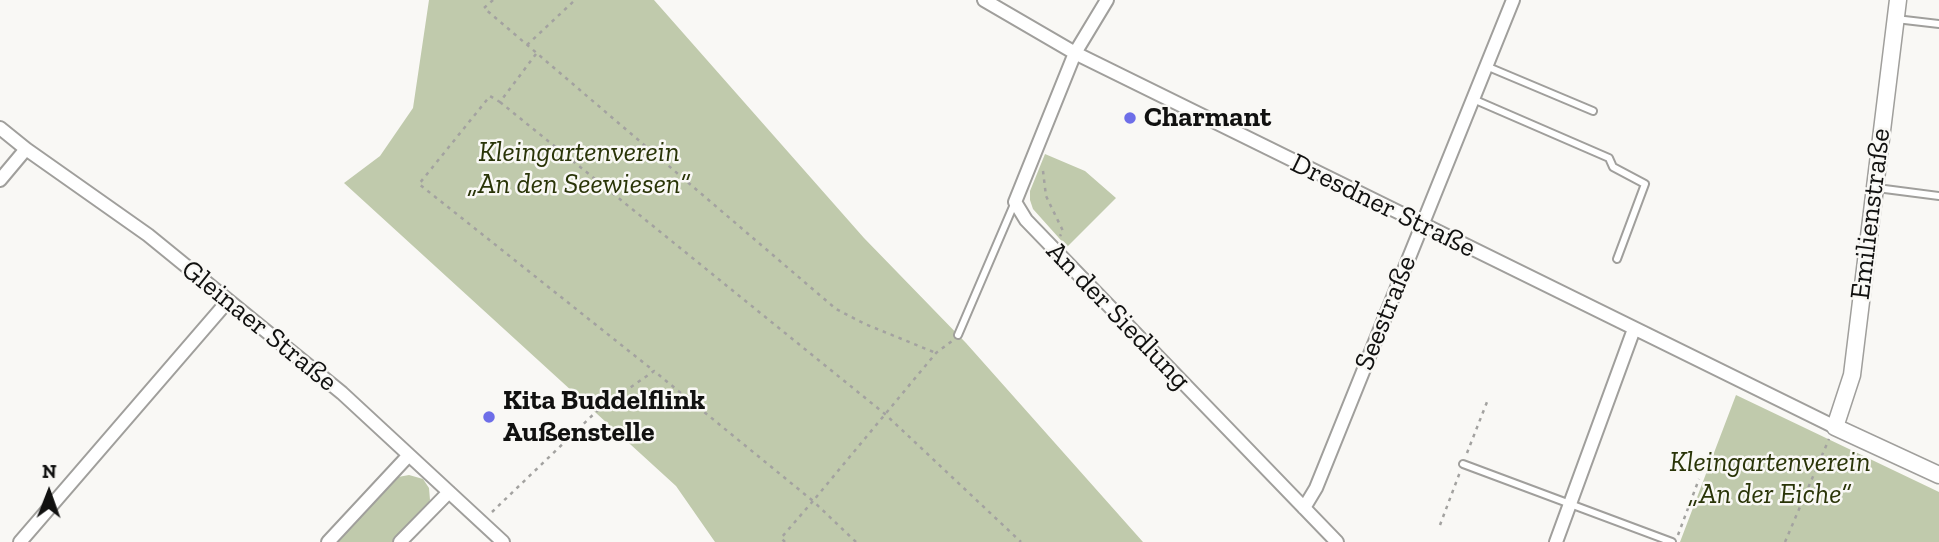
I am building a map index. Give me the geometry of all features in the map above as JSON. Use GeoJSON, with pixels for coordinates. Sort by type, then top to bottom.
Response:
{"type":"FeatureCollection","features":[{"type":"Feature","properties":{"kind":"street","name":"Dresdner Straße"},"geometry":{"type":"LineString","coordinates":[[984,0],[1075,53],[1835,426]]}},
{"type":"Feature","properties":{"kind":"street"},"geometry":{"type":"LineString","coordinates":[[1014,202],[1075,53],[1107,0]]}},
{"type":"Feature","properties":{"kind":"street","name":"Seestraße"},"geometry":{"type":"LineString","coordinates":[[1304,508],[1316,488],[1513,0]]}},
{"type":"Feature","properties":{"kind":"street","name":"Emilienstraße"},"geometry":{"type":"LineString","coordinates":[[1835,426],[1852,374],[1898,0]]}},
{"type":"Feature","properties":{"kind":"street","name":"Gleinaer Straße"},"geometry":{"type":"LineString","coordinates":[[0,128],[148,235],[342,393],[503,542]]}},
{"type":"Feature","properties":{"kind":"street"},"geometry":{"type":"LineString","coordinates":[[0,180],[26,149]]}},
{"type":"Feature","properties":{"kind":"street","name":"An der Siedlung"},"geometry":{"type":"LineString","coordinates":[[1014,202],[1026,220],[1052,248],[1337,542]]}},
{"type":"Feature","properties":{"kind":"street"},"geometry":{"type":"LineString","coordinates":[[20,542],[228,302]]}},
{"type":"Feature","properties":{"kind":"street"},"geometry":{"type":"LineString","coordinates":[[1556,542],[1634,329]]}},
{"type":"Feature","properties":{"kind":"street"},"geometry":{"type":"LineString","coordinates":[[1835,426],[1939,475]]}},
{"type":"Feature","properties":{"kind":"street"},"geometry":{"type":"LineString","coordinates":[[328,542],[409,455]]}},
{"type":"Feature","properties":{"kind":"street"},"geometry":{"type":"LineString","coordinates":[[400,542],[449,492]]}},
{"type":"Feature","properties":{"kind":"lane"},"geometry":{"type":"LineString","coordinates":[[1896,19],[1939,24]]}},
{"type":"Feature","properties":{"kind":"lane"},"geometry":{"type":"LineString","coordinates":[[1486,66],[1592,111]]}},
{"type":"Feature","properties":{"kind":"lane"},"geometry":{"type":"LineString","coordinates":[[1473,99],[1609,158],[1613,167],[1645,184],[1617,259]]}},
{"type":"Feature","properties":{"kind":"lane"},"geometry":{"type":"LineString","coordinates":[[1875,188],[1939,196]]}},
{"type":"Feature","properties":{"kind":"lane"},"geometry":{"type":"LineString","coordinates":[[958,335],[1014,202]]}},
{"type":"Feature","properties":{"kind":"lane"},"geometry":{"type":"LineString","coordinates":[[1463,464],[1674,542]]}},
{"type":"Feature","properties":{"kind":"path"},"geometry":{"type":"LineString","coordinates":[[492,0],[484,8],[836,309],[865,324],[936,352]]}},
{"type":"Feature","properties":{"kind":"path"},"geometry":{"type":"LineString","coordinates":[[527,45],[575,0]]}},
{"type":"Feature","properties":{"kind":"path"},"geometry":{"type":"LineString","coordinates":[[499,102],[536,54]]}},
{"type":"Feature","properties":{"kind":"path"},"geometry":{"type":"LineString","coordinates":[[856,542],[813,501],[419,184],[490,96],[886,414],[1021,542]]}},
{"type":"Feature","properties":{"kind":"path"},"geometry":{"type":"LineString","coordinates":[[1032,157],[1042,165],[1046,196],[1063,231],[1052,248]]}},
{"type":"Feature","properties":{"kind":"path"},"geometry":{"type":"LineString","coordinates":[[785,542],[781,538],[936,352],[958,335]]}},
{"type":"Feature","properties":{"kind":"path"},"geometry":{"type":"LineString","coordinates":[[482,522],[598,410],[654,371]]}},
{"type":"Feature","properties":{"kind":"path"},"geometry":{"type":"LineString","coordinates":[[1785,542],[1835,426]]}},
{"type":"Feature","properties":{"kind":"path"},"geometry":{"type":"LineString","coordinates":[[1674,542],[1699,479]]}},
{"type":"Feature","properties":{"kind":"green space","name":"Kleingartenverein „An den Seewiesen“"},"geometry":{"type":"Polygon","coordinates":[[[429,0],[654,0],[864,238],[966,343],[1143,542],[715,542],[676,486],[344,183],[380,156],[413,108],[429,0]]]}},
{"type":"Feature","properties":{"kind":"green space"},"geometry":{"type":"Polygon","coordinates":[[[1045,154],[1085,171],[1116,198],[1067,247],[1033,209],[1030,200],[1030,191],[1045,154]]]}},
{"type":"Feature","properties":{"kind":"green space","name":"Kleingartenverein „An der Eiche“"},"geometry":{"type":"Polygon","coordinates":[[[1736,395],[1939,492],[1939,542],[1680,542],[1736,395]]]}},
{"type":"Feature","properties":{"kind":"green space"},"geometry":{"type":"Polygon","coordinates":[[[409,475],[423,479],[429,488],[430,500],[424,511],[393,542],[333,542],[388,483],[409,475]]]}},
{"type":"Feature","properties":{"kind":"place","name":"Charmant"},"geometry":{"type":"Point","coordinates":[1130,118]}},
{"type":"Feature","properties":{"kind":"place","name":"Kita Buddelflink Außenstelle"},"geometry":{"type":"Point","coordinates":[489,417]}}]}
